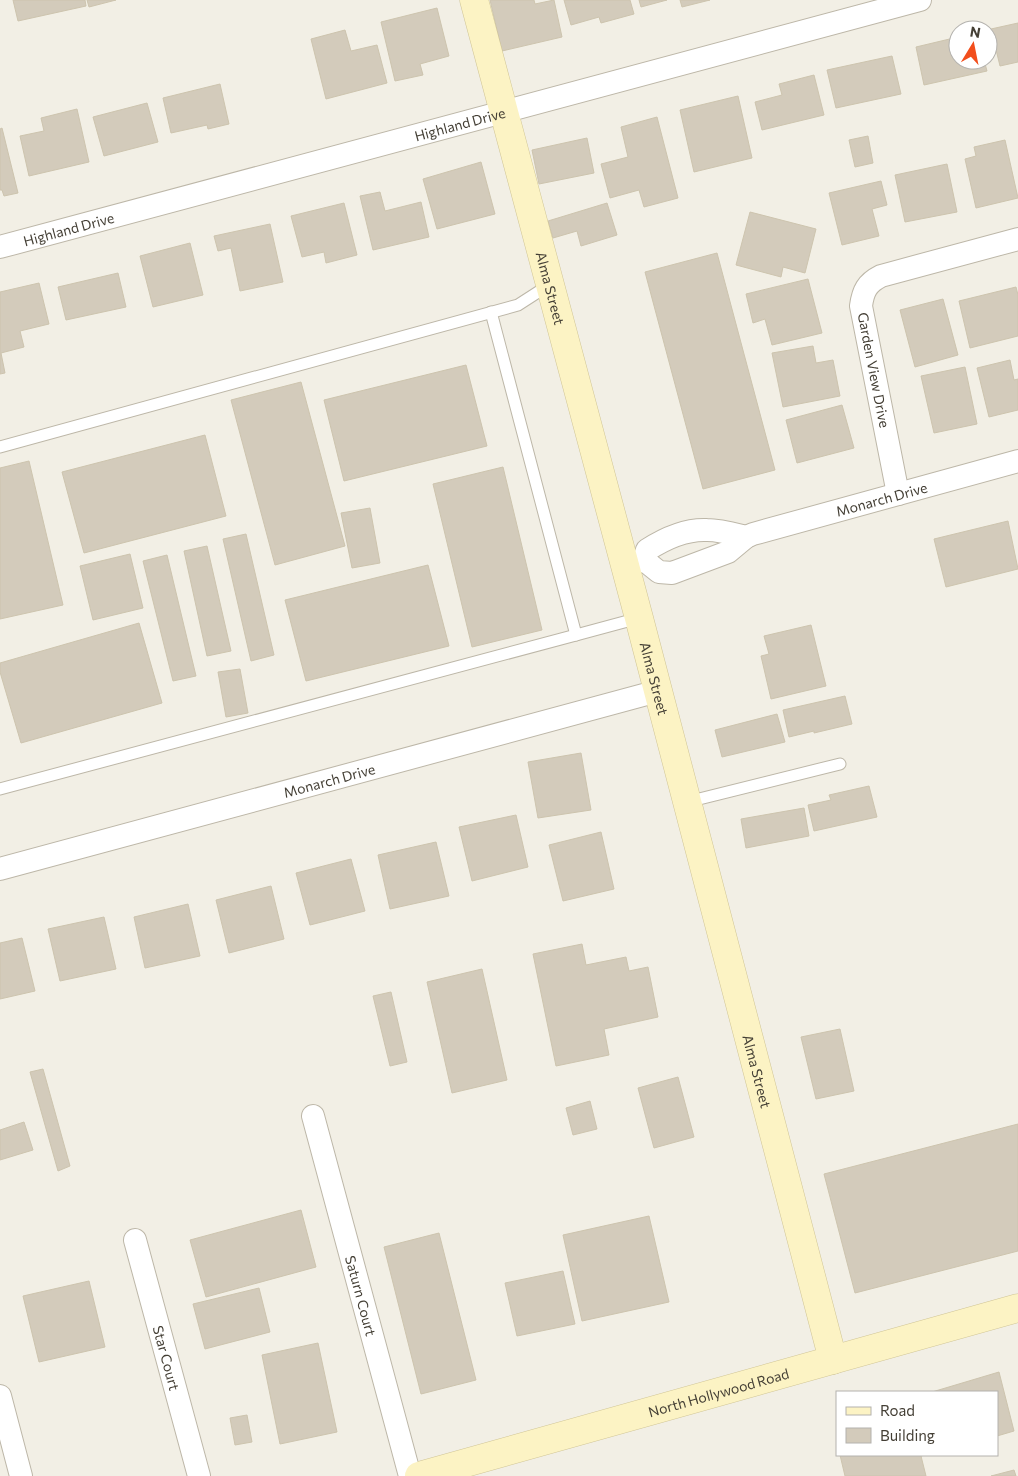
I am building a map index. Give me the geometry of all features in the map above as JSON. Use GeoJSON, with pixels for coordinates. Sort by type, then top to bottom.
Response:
{"type":"FeatureCollection","features":[{"type":"Feature","properties":{"kind":"street","name":"Alma Street"},"geometry":{"type":"LineString","coordinates":[[474,0],[550,284],[634,563],[639,618],[833,1360]]}},
{"type":"Feature","properties":{"kind":"street","name":"Highland Drive"},"geometry":{"type":"LineString","coordinates":[[0,247],[920,0]]}},
{"type":"Feature","properties":{"kind":"street","name":"Garden View Drive"},"geometry":{"type":"LineString","coordinates":[[898,494],[861,306],[863,292],[873,280],[881,276],[1018,239]]}},
{"type":"Feature","properties":{"kind":"street","name":"Monarch Drive"},"geometry":{"type":"LineString","coordinates":[[746,537],[706,530],[686,533],[663,539],[647,550],[634,563],[659,572],[672,573],[728,552],[746,537],[1018,461]]}},
{"type":"Feature","properties":{"kind":"street","name":"Monarch Drive"},"geometry":{"type":"LineString","coordinates":[[0,869],[658,691]]}},
{"type":"Feature","properties":{"kind":"street","name":"Saturn Court"},"geometry":{"type":"LineString","coordinates":[[313,1116],[410,1476]]}},
{"type":"Feature","properties":{"kind":"street","name":"Star Court"},"geometry":{"type":"LineString","coordinates":[[135,1240],[199,1476]]}},
{"type":"Feature","properties":{"kind":"street","name":"North Hollywood Road"},"geometry":{"type":"LineString","coordinates":[[419,1476],[833,1360],[1017,1314]]}},
{"type":"Feature","properties":{"kind":"street"},"geometry":{"type":"LineString","coordinates":[[0,1396],[21,1476]]}},
{"type":"Feature","properties":{"kind":"lane"},"geometry":{"type":"LineString","coordinates":[[0,447],[518,305],[550,284]]}},
{"type":"Feature","properties":{"kind":"lane"},"geometry":{"type":"LineString","coordinates":[[490,312],[576,635]]}},
{"type":"Feature","properties":{"kind":"lane"},"geometry":{"type":"LineString","coordinates":[[0,789],[639,618]]}},
{"type":"Feature","properties":{"kind":"lane"},"geometry":{"type":"LineString","coordinates":[[687,802],[840,764]]}},
{"type":"Feature","properties":{"kind":"building"},"geometry":{"type":"Polygon","coordinates":[[[13,0],[85,0],[86,6],[18,21],[13,0]]]}},
{"type":"Feature","properties":{"kind":"building"},"geometry":{"type":"Polygon","coordinates":[[[87,0],[116,0],[89,7],[87,0]]]}},
{"type":"Feature","properties":{"kind":"building"},"geometry":{"type":"Polygon","coordinates":[[[490,0],[534,0],[535,4],[554,0],[562,37],[502,51],[490,0]]]}},
{"type":"Feature","properties":{"kind":"building"},"geometry":{"type":"Polygon","coordinates":[[[564,0],[630,0],[634,14],[601,23],[599,17],[571,25],[564,0]]]}},
{"type":"Feature","properties":{"kind":"building"},"geometry":{"type":"Polygon","coordinates":[[[639,0],[667,0],[641,7],[639,0]]]}},
{"type":"Feature","properties":{"kind":"building"},"geometry":{"type":"Polygon","coordinates":[[[680,0],[710,0],[682,7],[680,0]]]}},
{"type":"Feature","properties":{"kind":"building"},"geometry":{"type":"Polygon","coordinates":[[[437,8],[449,56],[420,64],[423,75],[395,81],[381,22],[437,8]]]}},
{"type":"Feature","properties":{"kind":"building"},"geometry":{"type":"Polygon","coordinates":[[[1018,23],[1018,62],[1000,66],[998,58],[998,27],[1018,23]]]}},
{"type":"Feature","properties":{"kind":"building"},"geometry":{"type":"Polygon","coordinates":[[[345,30],[351,51],[377,45],[387,83],[326,99],[311,39],[345,30]]]}},
{"type":"Feature","properties":{"kind":"building"},"geometry":{"type":"Polygon","coordinates":[[[948,39],[948,70],[987,71],[924,85],[916,47],[948,39]]]}},
{"type":"Feature","properties":{"kind":"building"},"geometry":{"type":"Polygon","coordinates":[[[892,56],[901,94],[836,108],[827,70],[892,56]]]}},
{"type":"Feature","properties":{"kind":"building"},"geometry":{"type":"Polygon","coordinates":[[[814,75],[824,115],[762,130],[755,102],[782,95],[779,84],[814,75]]]}},
{"type":"Feature","properties":{"kind":"building"},"geometry":{"type":"Polygon","coordinates":[[[220,84],[229,124],[208,129],[207,125],[171,133],[163,98],[220,84]]]}},
{"type":"Feature","properties":{"kind":"building"},"geometry":{"type":"Polygon","coordinates":[[[738,96],[752,158],[694,172],[680,110],[738,96]]]}},
{"type":"Feature","properties":{"kind":"building"},"geometry":{"type":"Polygon","coordinates":[[[147,103],[158,142],[104,156],[93,117],[147,103]]]}},
{"type":"Feature","properties":{"kind":"building"},"geometry":{"type":"Polygon","coordinates":[[[77,109],[89,162],[29,176],[20,136],[44,131],[41,118],[77,109]]]}},
{"type":"Feature","properties":{"kind":"building"},"geometry":{"type":"Polygon","coordinates":[[[657,117],[678,198],[644,207],[639,190],[610,198],[601,164],[628,157],[621,127],[657,117]]]}},
{"type":"Feature","properties":{"kind":"building"},"geometry":{"type":"Polygon","coordinates":[[[2,128],[18,193],[4,196],[2,190],[0,190],[0,129],[2,128]]]}},
{"type":"Feature","properties":{"kind":"building"},"geometry":{"type":"Polygon","coordinates":[[[868,136],[873,163],[855,167],[849,140],[868,136]]]}},
{"type":"Feature","properties":{"kind":"building"},"geometry":{"type":"Polygon","coordinates":[[[587,138],[594,173],[539,184],[532,150],[587,138]]]}},
{"type":"Feature","properties":{"kind":"building"},"geometry":{"type":"Polygon","coordinates":[[[1005,140],[1018,198],[976,208],[965,159],[976,156],[974,147],[1005,140]]]}},
{"type":"Feature","properties":{"kind":"building"},"geometry":{"type":"Polygon","coordinates":[[[481,162],[495,214],[437,229],[423,179],[481,162]]]}},
{"type":"Feature","properties":{"kind":"building"},"geometry":{"type":"Polygon","coordinates":[[[947,164],[957,212],[905,222],[895,175],[947,164]]]}},
{"type":"Feature","properties":{"kind":"building"},"geometry":{"type":"Polygon","coordinates":[[[881,181],[887,205],[872,209],[879,236],[842,245],[829,193],[881,181]]]}},
{"type":"Feature","properties":{"kind":"building"},"geometry":{"type":"Polygon","coordinates":[[[380,192],[385,211],[421,202],[429,237],[373,250],[360,196],[380,192]]]}},
{"type":"Feature","properties":{"kind":"building"},"geometry":{"type":"Polygon","coordinates":[[[344,203],[357,255],[326,263],[324,252],[302,257],[291,216],[344,203]]]}},
{"type":"Feature","properties":{"kind":"building"},"geometry":{"type":"Polygon","coordinates":[[[607,203],[617,235],[581,246],[577,231],[553,238],[548,221],[607,203]]]}},
{"type":"Feature","properties":{"kind":"building"},"geometry":{"type":"Polygon","coordinates":[[[750,212],[816,229],[805,273],[783,267],[781,277],[736,265],[750,212]]]}},
{"type":"Feature","properties":{"kind":"building"},"geometry":{"type":"Polygon","coordinates":[[[270,224],[283,282],[240,291],[231,248],[218,251],[214,236],[270,224]]]}},
{"type":"Feature","properties":{"kind":"building"},"geometry":{"type":"Polygon","coordinates":[[[190,243],[203,295],[153,307],[140,256],[190,243]]]}},
{"type":"Feature","properties":{"kind":"building"},"geometry":{"type":"Polygon","coordinates":[[[717,253],[775,470],[703,489],[645,272],[717,253]]]}},
{"type":"Feature","properties":{"kind":"building"},"geometry":{"type":"Polygon","coordinates":[[[118,273],[126,307],[66,320],[58,287],[118,273]]]}},
{"type":"Feature","properties":{"kind":"building"},"geometry":{"type":"Polygon","coordinates":[[[808,279],[822,333],[772,345],[765,319],[753,323],[746,294],[808,279]]]}},
{"type":"Feature","properties":{"kind":"building"},"geometry":{"type":"Polygon","coordinates":[[[39,283],[49,324],[20,331],[24,347],[1,353],[5,373],[0,374],[0,292],[39,283]]]}},
{"type":"Feature","properties":{"kind":"building"},"geometry":{"type":"Polygon","coordinates":[[[1016,287],[1018,295],[1018,336],[970,348],[959,301],[1016,287]]]}},
{"type":"Feature","properties":{"kind":"building"},"geometry":{"type":"Polygon","coordinates":[[[943,299],[958,355],[915,367],[900,310],[943,299]]]}},
{"type":"Feature","properties":{"kind":"building"},"geometry":{"type":"Polygon","coordinates":[[[813,346],[816,363],[833,360],[840,396],[783,407],[772,353],[813,346]]]}},
{"type":"Feature","properties":{"kind":"building"},"geometry":{"type":"Polygon","coordinates":[[[1010,360],[1014,380],[1018,379],[1018,410],[989,417],[977,368],[1010,360]]]}},
{"type":"Feature","properties":{"kind":"building"},"geometry":{"type":"Polygon","coordinates":[[[466,365],[487,446],[344,481],[324,400],[466,365]]]}},
{"type":"Feature","properties":{"kind":"building"},"geometry":{"type":"Polygon","coordinates":[[[965,367],[977,424],[934,433],[921,376],[965,367]]]}},
{"type":"Feature","properties":{"kind":"building"},"geometry":{"type":"Polygon","coordinates":[[[301,382],[345,546],[275,565],[231,400],[301,382]]]}},
{"type":"Feature","properties":{"kind":"building"},"geometry":{"type":"Polygon","coordinates":[[[842,405],[854,448],[797,463],[786,420],[842,405]]]}},
{"type":"Feature","properties":{"kind":"building"},"geometry":{"type":"Polygon","coordinates":[[[205,435],[226,516],[84,553],[62,472],[205,435]]]}},
{"type":"Feature","properties":{"kind":"building"},"geometry":{"type":"Polygon","coordinates":[[[29,461],[63,605],[0,619],[0,468],[29,461]]]}},
{"type":"Feature","properties":{"kind":"building"},"geometry":{"type":"Polygon","coordinates":[[[503,467],[542,630],[472,647],[433,484],[503,467]]]}},
{"type":"Feature","properties":{"kind":"building"},"geometry":{"type":"Polygon","coordinates":[[[370,508],[380,563],[352,568],[341,513],[370,508]]]}},
{"type":"Feature","properties":{"kind":"building"},"geometry":{"type":"Polygon","coordinates":[[[1008,521],[1018,569],[946,587],[934,539],[1008,521]]]}},
{"type":"Feature","properties":{"kind":"building"},"geometry":{"type":"Polygon","coordinates":[[[246,534],[274,655],[251,661],[223,539],[246,534]]]}},
{"type":"Feature","properties":{"kind":"building"},"geometry":{"type":"Polygon","coordinates":[[[207,546],[231,651],[207,656],[184,551],[207,546]]]}},
{"type":"Feature","properties":{"kind":"building"},"geometry":{"type":"Polygon","coordinates":[[[130,554],[143,608],[93,620],[80,566],[130,554]]]}},
{"type":"Feature","properties":{"kind":"building"},"geometry":{"type":"Polygon","coordinates":[[[167,555],[196,676],[173,681],[143,561],[167,555]]]}},
{"type":"Feature","properties":{"kind":"building"},"geometry":{"type":"Polygon","coordinates":[[[428,565],[449,646],[306,681],[285,600],[428,565]]]}},
{"type":"Feature","properties":{"kind":"building"},"geometry":{"type":"Polygon","coordinates":[[[139,623],[162,703],[21,743],[0,672],[0,663],[139,623]]]}},
{"type":"Feature","properties":{"kind":"building"},"geometry":{"type":"Polygon","coordinates":[[[811,625],[826,686],[771,699],[761,656],[769,654],[764,636],[811,625]]]}},
{"type":"Feature","properties":{"kind":"building"},"geometry":{"type":"Polygon","coordinates":[[[240,669],[248,713],[226,717],[218,672],[240,669]]]}},
{"type":"Feature","properties":{"kind":"building"},"geometry":{"type":"Polygon","coordinates":[[[845,696],[852,724],[789,737],[783,710],[845,696]]]}},
{"type":"Feature","properties":{"kind":"building"},"geometry":{"type":"Polygon","coordinates":[[[777,714],[785,742],[722,757],[715,730],[777,714]]]}},
{"type":"Feature","properties":{"kind":"building"},"geometry":{"type":"Polygon","coordinates":[[[581,753],[591,810],[538,818],[528,762],[581,753]]]}},
{"type":"Feature","properties":{"kind":"building"},"geometry":{"type":"Polygon","coordinates":[[[869,786],[877,817],[814,831],[808,805],[831,800],[829,795],[869,786]]]}},
{"type":"Feature","properties":{"kind":"building"},"geometry":{"type":"Polygon","coordinates":[[[804,808],[809,836],[746,848],[741,819],[804,808]]]}},
{"type":"Feature","properties":{"kind":"building"},"geometry":{"type":"Polygon","coordinates":[[[516,815],[528,867],[472,881],[459,827],[516,815]]]}},
{"type":"Feature","properties":{"kind":"building"},"geometry":{"type":"Polygon","coordinates":[[[601,832],[614,889],[563,901],[549,845],[601,832]]]}},
{"type":"Feature","properties":{"kind":"building"},"geometry":{"type":"Polygon","coordinates":[[[436,842],[449,896],[390,909],[378,855],[436,842]]]}},
{"type":"Feature","properties":{"kind":"building"},"geometry":{"type":"Polygon","coordinates":[[[351,859],[365,911],[310,925],[296,873],[351,859]]]}},
{"type":"Feature","properties":{"kind":"building"},"geometry":{"type":"Polygon","coordinates":[[[271,886],[284,939],[229,953],[216,900],[271,886]]]}},
{"type":"Feature","properties":{"kind":"building"},"geometry":{"type":"Polygon","coordinates":[[[188,904],[200,956],[145,968],[134,917],[188,904]]]}},
{"type":"Feature","properties":{"kind":"building"},"geometry":{"type":"Polygon","coordinates":[[[104,917],[116,969],[60,981],[48,929],[104,917]]]}},
{"type":"Feature","properties":{"kind":"building"},"geometry":{"type":"Polygon","coordinates":[[[22,938],[35,991],[0,999],[0,943],[22,938]]]}},
{"type":"Feature","properties":{"kind":"building"},"geometry":{"type":"Polygon","coordinates":[[[582,944],[586,965],[626,957],[629,971],[648,967],[658,1017],[604,1029],[609,1055],[556,1066],[533,954],[582,944]]]}},
{"type":"Feature","properties":{"kind":"building"},"geometry":{"type":"Polygon","coordinates":[[[482,969],[507,1080],[452,1093],[427,982],[482,969]]]}},
{"type":"Feature","properties":{"kind":"building"},"geometry":{"type":"Polygon","coordinates":[[[391,992],[407,1062],[390,1066],[373,996],[391,992]]]}},
{"type":"Feature","properties":{"kind":"building"},"geometry":{"type":"Polygon","coordinates":[[[840,1029],[854,1091],[816,1099],[801,1037],[840,1029]]]}},
{"type":"Feature","properties":{"kind":"building"},"geometry":{"type":"Polygon","coordinates":[[[43,1069],[70,1166],[58,1171],[30,1072],[43,1069]]]}},
{"type":"Feature","properties":{"kind":"building"},"geometry":{"type":"Polygon","coordinates":[[[678,1077],[694,1137],[654,1148],[638,1088],[678,1077]]]}},
{"type":"Feature","properties":{"kind":"building"},"geometry":{"type":"Polygon","coordinates":[[[590,1101],[597,1129],[573,1135],[566,1108],[590,1101]]]}},
{"type":"Feature","properties":{"kind":"building"},"geometry":{"type":"Polygon","coordinates":[[[24,1122],[33,1150],[0,1160],[0,1130],[24,1122]]]}},
{"type":"Feature","properties":{"kind":"building"},"geometry":{"type":"Polygon","coordinates":[[[1018,1124],[1018,1251],[855,1293],[824,1174],[1018,1124]]]}},
{"type":"Feature","properties":{"kind":"building"},"geometry":{"type":"Polygon","coordinates":[[[301,1210],[316,1267],[206,1297],[190,1240],[301,1210]]]}},
{"type":"Feature","properties":{"kind":"building"},"geometry":{"type":"Polygon","coordinates":[[[649,1216],[669,1302],[582,1321],[563,1235],[649,1216]]]}},
{"type":"Feature","properties":{"kind":"building"},"geometry":{"type":"Polygon","coordinates":[[[439,1233],[476,1380],[421,1394],[384,1247],[439,1233]]]}},
{"type":"Feature","properties":{"kind":"building"},"geometry":{"type":"Polygon","coordinates":[[[563,1271],[575,1324],[517,1336],[505,1283],[563,1271]]]}},
{"type":"Feature","properties":{"kind":"building"},"geometry":{"type":"Polygon","coordinates":[[[89,1281],[105,1347],[39,1362],[23,1296],[89,1281]]]}},
{"type":"Feature","properties":{"kind":"building"},"geometry":{"type":"Polygon","coordinates":[[[259,1288],[270,1332],[205,1349],[193,1304],[259,1288]]]}},
{"type":"Feature","properties":{"kind":"building"},"geometry":{"type":"Polygon","coordinates":[[[318,1343],[337,1432],[280,1444],[262,1355],[318,1343]]]}},
{"type":"Feature","properties":{"kind":"building"},"geometry":{"type":"Polygon","coordinates":[[[999,1372],[1014,1431],[998,1436],[998,1391],[935,1391],[999,1372]]]}},
{"type":"Feature","properties":{"kind":"building"},"geometry":{"type":"Polygon","coordinates":[[[247,1415],[252,1442],[235,1445],[230,1418],[247,1415]]]}},
{"type":"Feature","properties":{"kind":"building"},"geometry":{"type":"Polygon","coordinates":[[[840,1456],[921,1456],[926,1476],[845,1476],[840,1456]]]}},
{"type":"Feature","properties":{"kind":"building"},"geometry":{"type":"Polygon","coordinates":[[[1014,1470],[1016,1476],[991,1476],[1014,1470]]]}}]}
